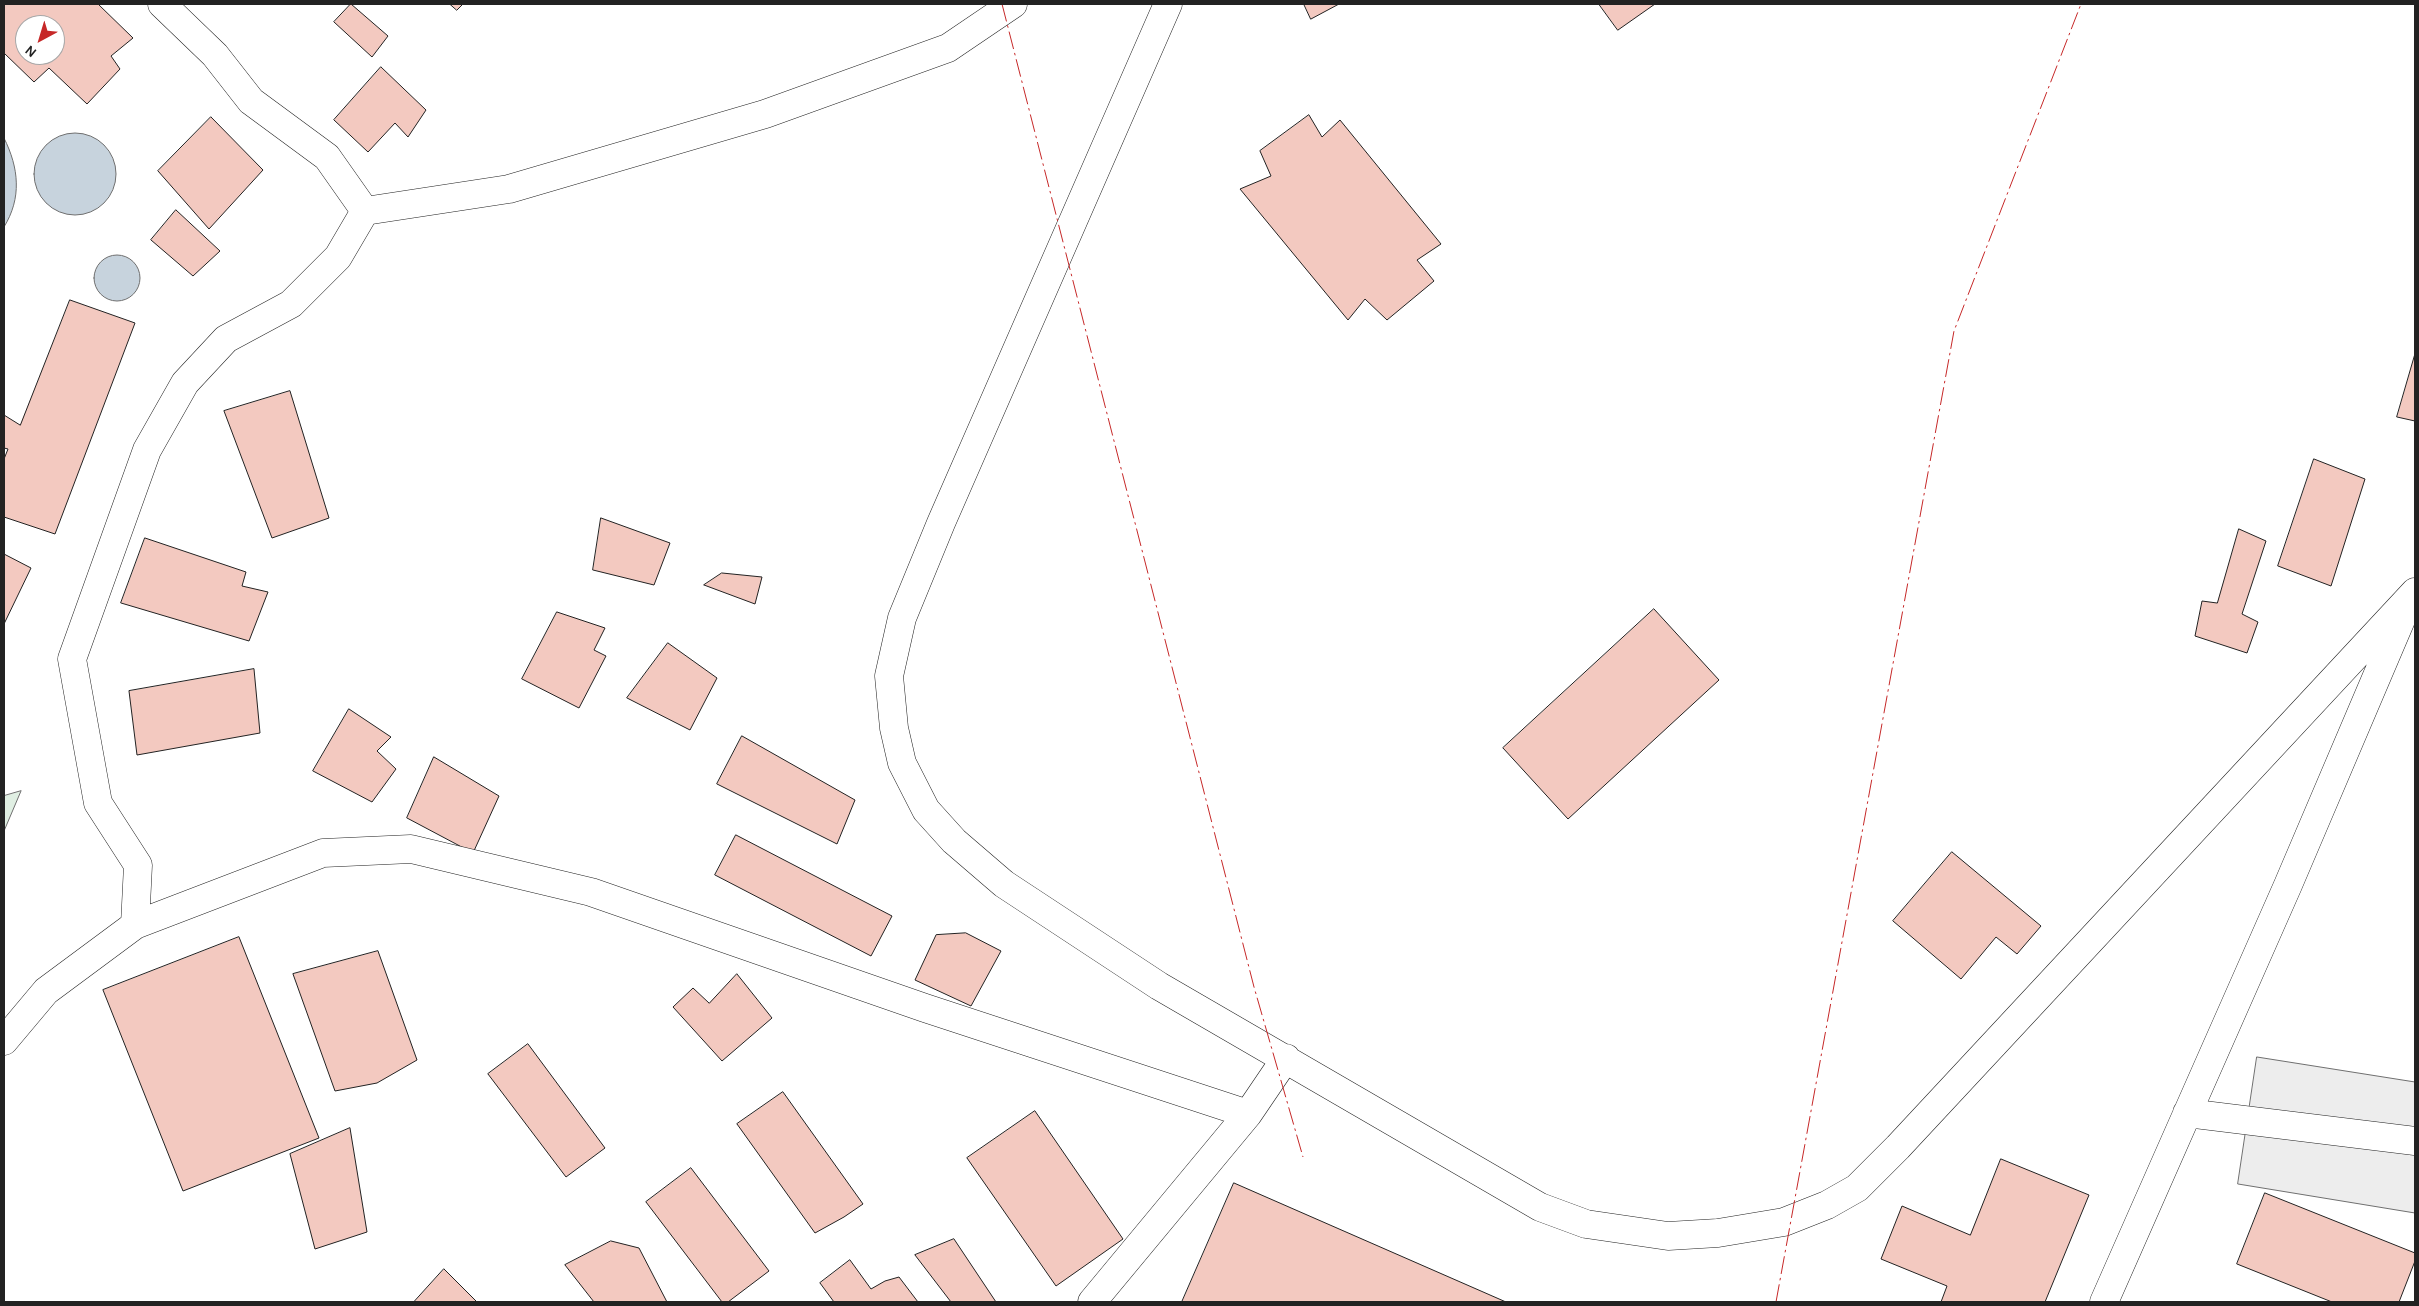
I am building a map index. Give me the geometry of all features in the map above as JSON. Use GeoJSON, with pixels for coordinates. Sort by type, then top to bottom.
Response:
{"type":"FeatureCollection","features":[{"type":"Feature","properties":{"kind":"lane"},"geometry":{"type":"LineString","coordinates":[[162,4],[215,55],[250,101],[327,157],[365,211]]}},
{"type":"Feature","properties":{"kind":"lane"},"geometry":{"type":"LineString","coordinates":[[365,211],[509,189],[765,114],[948,48],[1013,4]]}},
{"type":"Feature","properties":{"kind":"lane"},"geometry":{"type":"LineString","coordinates":[[1168,4],[941,523],[902,618],[889,676],[894,728],[902,763],[926,810],[954,841],[1004,884],[1159,986],[1540,1207],[1586,1224],[1668,1236],[1718,1233],[1784,1222],[1827,1205],[1857,1188],[1891,1154],[2413,595]]}},
{"type":"Feature","properties":{"kind":"lane"},"geometry":{"type":"LineString","coordinates":[[135,925],[138,865],[98,803],[72,659],[146,450],[185,383],[226,339],[291,304],[338,257],[365,211]]}},
{"type":"Feature","properties":{"kind":"lane"},"geometry":{"type":"LineString","coordinates":[[2104,1302],[2288,885],[2413,595]]}},
{"type":"Feature","properties":{"kind":"lane"},"geometry":{"type":"LineString","coordinates":[[4,1040],[46,991],[135,925],[323,853],[410,849],[591,892],[926,1008],[1248,1114]]}},
{"type":"Feature","properties":{"kind":"lane"},"geometry":{"type":"LineString","coordinates":[[1092,1302],[1248,1114],[1286,1058]]}},
{"type":"Feature","properties":{"kind":"lane"},"geometry":{"type":"LineString","coordinates":[[2187,1113],[2415,1141]]}},
{"type":"Feature","properties":{"kind":"green space"},"geometry":{"type":"Polygon","coordinates":[[[21,791],[4,831],[4,796],[21,791]]]}},
{"type":"Feature","properties":{"kind":"shaded area"},"geometry":{"type":"Polygon","coordinates":[[[75,133],[91,136],[104,145],[113,158],[116,174],[113,190],[104,203],[91,212],[75,215],[59,212],[46,203],[37,190],[34,174],[37,158],[46,145],[59,136],[75,133]]]}},
{"type":"Feature","properties":{"kind":"shaded area"},"geometry":{"type":"Polygon","coordinates":[[[4,138],[13,160],[16,194],[10,216],[4,227],[4,138]]]}},
{"type":"Feature","properties":{"kind":"shaded area"},"geometry":{"type":"Polygon","coordinates":[[[113,255],[121,255],[130,259],[136,265],[140,278],[136,291],[130,297],[121,301],[113,301],[104,297],[98,291],[94,282],[94,274],[98,265],[104,259],[113,255]]]}},
{"type":"Feature","properties":{"kind":"shaded area"},"geometry":{"type":"Polygon","coordinates":[[[2257,1057],[2415,1082],[2415,1213],[2238,1184],[2257,1057]]]}},
{"type":"Feature","properties":{"kind":"building"},"geometry":{"type":"Polygon","coordinates":[[[4,4],[98,4],[133,38],[111,56],[120,69],[87,104],[49,68],[34,82],[16,65],[65,65],[65,15],[15,15],[15,64],[4,53],[4,4]]]}},
{"type":"Feature","properties":{"kind":"building"},"geometry":{"type":"Polygon","coordinates":[[[351,4],[388,36],[372,57],[334,22],[351,4]]]}},
{"type":"Feature","properties":{"kind":"building"},"geometry":{"type":"Polygon","coordinates":[[[450,4],[463,4],[457,10],[450,4]]]}},
{"type":"Feature","properties":{"kind":"building"},"geometry":{"type":"Polygon","coordinates":[[[1304,4],[1339,4],[1311,19],[1304,4]]]}},
{"type":"Feature","properties":{"kind":"building"},"geometry":{"type":"Polygon","coordinates":[[[1599,4],[1655,4],[1618,30],[1599,4]]]}},
{"type":"Feature","properties":{"kind":"building"},"geometry":{"type":"Polygon","coordinates":[[[381,67],[426,110],[408,137],[395,123],[368,152],[334,120],[381,67]]]}},
{"type":"Feature","properties":{"kind":"building"},"geometry":{"type":"Polygon","coordinates":[[[1309,115],[1322,137],[1340,120],[1441,244],[1417,260],[1434,281],[1387,320],[1365,299],[1348,320],[1240,189],[1271,176],[1260,151],[1309,115]]]}},
{"type":"Feature","properties":{"kind":"building"},"geometry":{"type":"Polygon","coordinates":[[[211,117],[263,170],[209,229],[158,171],[211,117]]]}},
{"type":"Feature","properties":{"kind":"building"},"geometry":{"type":"Polygon","coordinates":[[[176,210],[220,251],[193,276],[151,240],[176,210]]]}},
{"type":"Feature","properties":{"kind":"building"},"geometry":{"type":"Polygon","coordinates":[[[70,300],[135,323],[55,534],[4,517],[4,459],[8,449],[4,448],[4,415],[20,425],[70,300]]]}},
{"type":"Feature","properties":{"kind":"building"},"geometry":{"type":"Polygon","coordinates":[[[2415,354],[2415,421],[2397,417],[2415,354]]]}},
{"type":"Feature","properties":{"kind":"building"},"geometry":{"type":"Polygon","coordinates":[[[290,391],[329,518],[272,538],[224,411],[290,391]]]}},
{"type":"Feature","properties":{"kind":"building"},"geometry":{"type":"Polygon","coordinates":[[[2314,459],[2365,479],[2331,586],[2278,566],[2314,459]]]}},
{"type":"Feature","properties":{"kind":"building"},"geometry":{"type":"Polygon","coordinates":[[[601,518],[670,543],[654,585],[593,570],[601,518]]]}},
{"type":"Feature","properties":{"kind":"building"},"geometry":{"type":"Polygon","coordinates":[[[2239,529],[2266,541],[2242,614],[2258,622],[2247,653],[2195,636],[2202,601],[2217,603],[2239,529]]]}},
{"type":"Feature","properties":{"kind":"building"},"geometry":{"type":"Polygon","coordinates":[[[145,538],[246,572],[242,586],[268,592],[249,641],[121,603],[145,538]]]}},
{"type":"Feature","properties":{"kind":"building"},"geometry":{"type":"Polygon","coordinates":[[[4,554],[31,568],[4,624],[4,554]]]}},
{"type":"Feature","properties":{"kind":"building"},"geometry":{"type":"Polygon","coordinates":[[[722,573],[762,577],[755,604],[704,585],[722,573]]]}},
{"type":"Feature","properties":{"kind":"building"},"geometry":{"type":"Polygon","coordinates":[[[1654,609],[1719,680],[1568,819],[1503,748],[1654,609]]]}},
{"type":"Feature","properties":{"kind":"building"},"geometry":{"type":"Polygon","coordinates":[[[557,612],[605,628],[594,650],[606,656],[579,708],[522,679],[557,612]]]}},
{"type":"Feature","properties":{"kind":"building"},"geometry":{"type":"Polygon","coordinates":[[[668,643],[717,678],[690,730],[627,698],[668,643]]]}},
{"type":"Feature","properties":{"kind":"building"},"geometry":{"type":"Polygon","coordinates":[[[254,669],[260,733],[137,755],[129,691],[254,669]]]}},
{"type":"Feature","properties":{"kind":"building"},"geometry":{"type":"Polygon","coordinates":[[[349,709],[391,737],[377,751],[396,769],[372,802],[313,771],[349,709]]]}},
{"type":"Feature","properties":{"kind":"building"},"geometry":{"type":"Polygon","coordinates":[[[742,736],[855,800],[837,844],[717,784],[742,736]]]}},
{"type":"Feature","properties":{"kind":"building"},"geometry":{"type":"Polygon","coordinates":[[[434,757],[499,796],[473,853],[407,818],[434,757]]]}},
{"type":"Feature","properties":{"kind":"building"},"geometry":{"type":"Polygon","coordinates":[[[736,835],[892,916],[871,956],[715,875],[736,835]]]}},
{"type":"Feature","properties":{"kind":"building"},"geometry":{"type":"Polygon","coordinates":[[[1952,852],[2041,926],[2017,954],[1996,937],[1961,979],[1893,921],[1952,852]]]}},
{"type":"Feature","properties":{"kind":"building"},"geometry":{"type":"Polygon","coordinates":[[[966,933],[1001,951],[971,1006],[915,980],[936,935],[966,933]]]}},
{"type":"Feature","properties":{"kind":"building"},"geometry":{"type":"Polygon","coordinates":[[[239,937],[319,1138],[183,1191],[103,990],[239,937]]]}},
{"type":"Feature","properties":{"kind":"building"},"geometry":{"type":"Polygon","coordinates":[[[378,951],[417,1060],[377,1083],[335,1091],[293,974],[378,951]]]}},
{"type":"Feature","properties":{"kind":"building"},"geometry":{"type":"Polygon","coordinates":[[[737,974],[772,1018],[722,1061],[673,1007],[693,988],[709,1003],[737,974]]]}},
{"type":"Feature","properties":{"kind":"building"},"geometry":{"type":"Polygon","coordinates":[[[528,1044],[605,1148],[566,1177],[488,1074],[528,1044]]]}},
{"type":"Feature","properties":{"kind":"building"},"geometry":{"type":"Polygon","coordinates":[[[783,1092],[863,1204],[815,1233],[737,1124],[783,1092]]]}},
{"type":"Feature","properties":{"kind":"building"},"geometry":{"type":"Polygon","coordinates":[[[1035,1111],[1123,1239],[1056,1286],[967,1158],[1035,1111]]]}},
{"type":"Feature","properties":{"kind":"building"},"geometry":{"type":"Polygon","coordinates":[[[350,1128],[367,1232],[315,1249],[290,1154],[350,1128]]]}},
{"type":"Feature","properties":{"kind":"building"},"geometry":{"type":"Polygon","coordinates":[[[2001,1159],[2089,1195],[2045,1302],[1941,1302],[1947,1286],[1881,1259],[1902,1206],[1970,1235],[2001,1159]]]}},
{"type":"Feature","properties":{"kind":"building"},"geometry":{"type":"Polygon","coordinates":[[[691,1168],[769,1271],[728,1302],[722,1302],[646,1202],[691,1168]]]}},
{"type":"Feature","properties":{"kind":"building"},"geometry":{"type":"Polygon","coordinates":[[[1234,1183],[1506,1302],[1182,1302],[1234,1183]]]}},
{"type":"Feature","properties":{"kind":"building"},"geometry":{"type":"Polygon","coordinates":[[[2265,1193],[2415,1253],[2415,1261],[2399,1302],[2332,1302],[2237,1264],[2265,1193]]]}},
{"type":"Feature","properties":{"kind":"building"},"geometry":{"type":"Polygon","coordinates":[[[954,1239],[996,1302],[951,1302],[915,1255],[954,1239]]]}},
{"type":"Feature","properties":{"kind":"building"},"geometry":{"type":"Polygon","coordinates":[[[611,1241],[639,1248],[667,1302],[594,1302],[565,1265],[611,1241]]]}},
{"type":"Feature","properties":{"kind":"building"},"geometry":{"type":"Polygon","coordinates":[[[850,1260],[871,1289],[885,1281],[899,1277],[918,1302],[834,1302],[820,1283],[850,1260]]]}},
{"type":"Feature","properties":{"kind":"building"},"geometry":{"type":"Polygon","coordinates":[[[444,1269],[477,1302],[414,1302],[444,1269]]]}},
{"type":"Feature","properties":{"kind":"power"},"geometry":{"type":"LineString","coordinates":[[1002,4],[1254,987],[1303,1157]]}},
{"type":"Feature","properties":{"kind":"power"},"geometry":{"type":"LineString","coordinates":[[1776,1302],[1954,331],[2081,4]]}}]}
